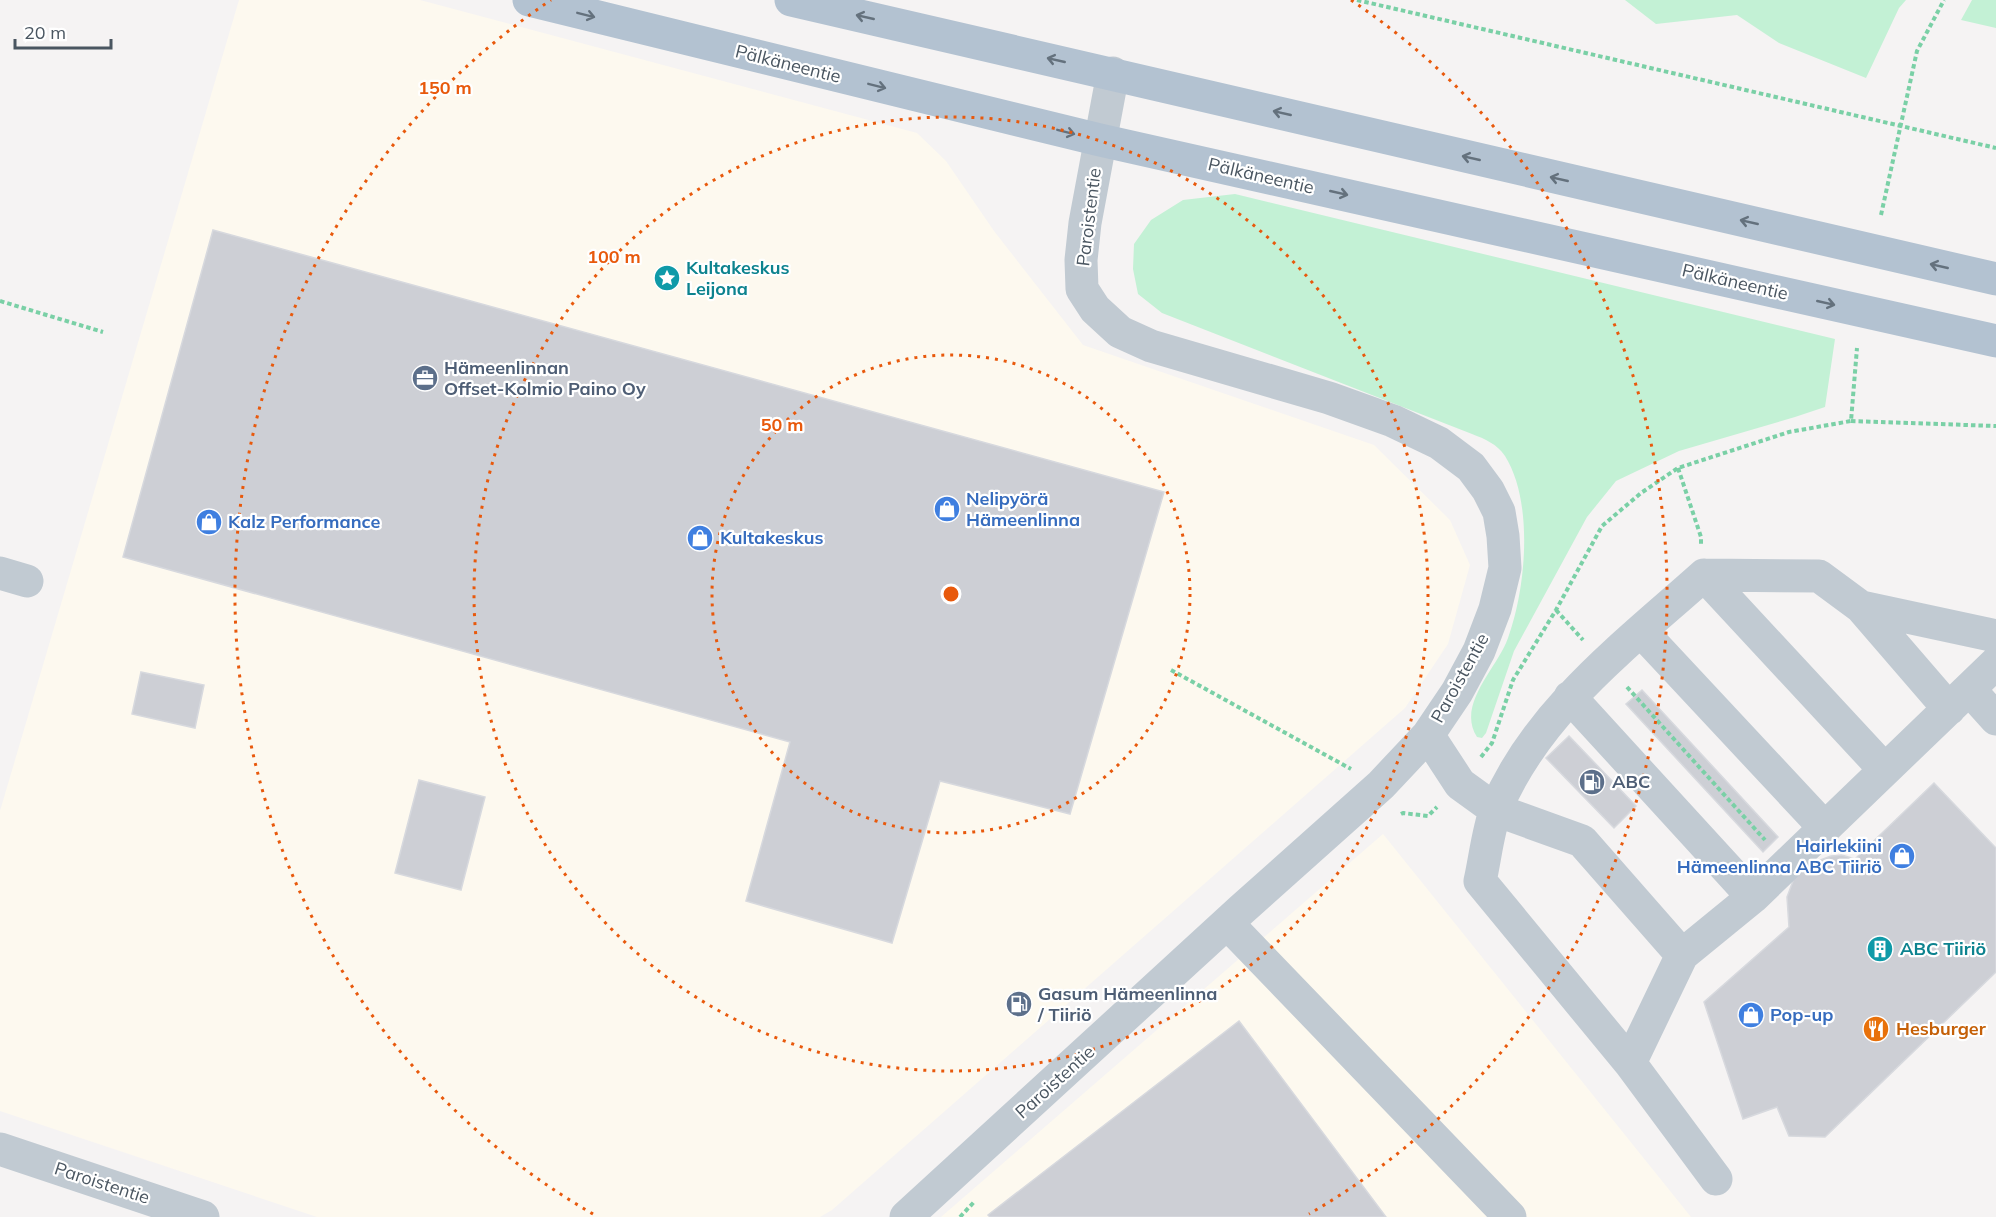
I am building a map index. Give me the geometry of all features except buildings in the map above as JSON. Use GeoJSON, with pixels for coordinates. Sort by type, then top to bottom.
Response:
{"type":"FeatureCollection","features":[{"type":"Feature","properties":{"kind":"main road","name":"Pälkäneentie"},"geometry":{"type":"LineString","coordinates":[[529,0],[1100,140],[1996,341]]}},
{"type":"Feature","properties":{"kind":"main road"},"geometry":{"type":"LineString","coordinates":[[791,0],[1996,279]]}},
{"type":"Feature","properties":{"kind":"street","name":"Paroistentie"},"geometry":{"type":"LineString","coordinates":[[906,1217],[1381,785],[1428,735],[1457,692],[1479,651],[1495,609],[1505,568],[1503,536],[1498,512],[1488,490],[1471,467],[1439,443],[1393,421],[1329,398],[1151,346],[1120,332],[1095,309],[1082,289],[1081,260],[1085,223],[1113,73]]}},
{"type":"Feature","properties":{"kind":"street"},"geometry":{"type":"LineString","coordinates":[[1704,575],[1884,769]]}},
{"type":"Feature","properties":{"kind":"street"},"geometry":{"type":"LineString","coordinates":[[1716,1179],[1630,1063],[1480,881],[1496,810],[1529,749],[1570,697],[1704,575],[1819,576],[1861,607],[1959,699],[1996,719]]}},
{"type":"Feature","properties":{"kind":"street"},"geometry":{"type":"LineString","coordinates":[[1861,607],[1996,636]]}},
{"type":"Feature","properties":{"kind":"street"},"geometry":{"type":"LineString","coordinates":[[1641,631],[1824,827]]}},
{"type":"Feature","properties":{"kind":"street"},"geometry":{"type":"LineString","coordinates":[[1630,1063],[1682,955],[1753,897],[1996,663]]}},
{"type":"Feature","properties":{"kind":"street"},"geometry":{"type":"LineString","coordinates":[[1570,697],[1753,897]]}},
{"type":"Feature","properties":{"kind":"street"},"geometry":{"type":"LineString","coordinates":[[1428,735],[1460,784],[1496,810],[1582,841],[1682,955]]}},
{"type":"Feature","properties":{"kind":"street"},"geometry":{"type":"LineString","coordinates":[[1227,924],[1510,1217]]}},
{"type":"Feature","properties":{"kind":"street","name":"Paroistentie"},"geometry":{"type":"LineString","coordinates":[[0,1149],[203,1217]]}},
{"type":"Feature","properties":{"kind":"path"},"geometry":{"type":"LineString","coordinates":[[1357,0],[1996,148]]}},
{"type":"Feature","properties":{"kind":"path"},"geometry":{"type":"LineString","coordinates":[[1881,215],[1917,51],[1944,0]]}},
{"type":"Feature","properties":{"kind":"path"},"geometry":{"type":"LineString","coordinates":[[0,301],[103,332]]}},
{"type":"Feature","properties":{"kind":"path"},"geometry":{"type":"LineString","coordinates":[[1851,421],[1996,426]]}},
{"type":"Feature","properties":{"kind":"path"},"geometry":{"type":"LineString","coordinates":[[1678,468],[1701,537],[1704,575]]}},
{"type":"Feature","properties":{"kind":"path"},"geometry":{"type":"LineString","coordinates":[[1556,610],[1787,864]]}},
{"type":"Feature","properties":{"kind":"path"},"geometry":{"type":"LineString","coordinates":[[1171,670],[1381,785]]}},
{"type":"Feature","properties":{"kind":"shaded area"},"geometry":{"type":"Polygon","coordinates":[[[239,0],[420,0],[917,133],[946,161],[994,231],[1083,345],[1374,445],[1450,520],[1470,565],[1448,644],[1405,708],[832,1210],[820,1217],[317,1217],[0,1111],[0,811],[239,0]]]}},
{"type":"Feature","properties":{"kind":"shaded area"},"geometry":{"type":"Polygon","coordinates":[[[1383,834],[1691,1217],[941,1217],[1383,834]]]}},
{"type":"Feature","properties":{"kind":"green space"},"geometry":{"type":"Polygon","coordinates":[[[1625,0],[1906,0],[1899,8],[1866,78],[1779,43],[1737,15],[1656,24],[1625,0]]]}},
{"type":"Feature","properties":{"kind":"green space"},"geometry":{"type":"Polygon","coordinates":[[[1972,0],[1996,0],[1996,28],[1961,20],[1972,0]]]}},
{"type":"Feature","properties":{"kind":"green space"},"geometry":{"type":"Polygon","coordinates":[[[1235,194],[1835,339],[1825,407],[1679,451],[1616,481],[1587,517],[1514,651],[1486,733],[1482,738],[1477,737],[1472,725],[1471,712],[1480,687],[1508,638],[1523,571],[1523,521],[1514,475],[1502,452],[1486,440],[1162,313],[1138,294],[1133,269],[1134,244],[1151,220],[1183,200],[1235,194]]]}},
{"type":"Feature","properties":{"kind":"place","name":"Kultakeskus Leijona"},"geometry":{"type":"Point","coordinates":[667,278]}},
{"type":"Feature","properties":{"kind":"place","name":"Hämeenlinnan Offset-Kolmio Paino Oy"},"geometry":{"type":"Point","coordinates":[425,378]}},
{"type":"Feature","properties":{"kind":"place","name":"Nelipyörä Hämeenlinna"},"geometry":{"type":"Point","coordinates":[947,509]}},
{"type":"Feature","properties":{"kind":"place","name":"Kalz Performance"},"geometry":{"type":"Point","coordinates":[209,522]}},
{"type":"Feature","properties":{"kind":"place","name":"Kultakeskus"},"geometry":{"type":"Point","coordinates":[700,538]}},
{"type":"Feature","properties":{"kind":"place","name":"ABC"},"geometry":{"type":"Point","coordinates":[1592,782]}},
{"type":"Feature","properties":{"kind":"place","name":"Hairlekiini Hämeenlinna ABC Tiiriö"},"geometry":{"type":"Point","coordinates":[1902,856]}},
{"type":"Feature","properties":{"kind":"place","name":"ABC Tiiriö"},"geometry":{"type":"Point","coordinates":[1880,949]}},
{"type":"Feature","properties":{"kind":"place","name":"Gasum Hämeenlinna / Tiiriö"},"geometry":{"type":"Point","coordinates":[1019,1004]}},
{"type":"Feature","properties":{"kind":"place","name":"Pop-up"},"geometry":{"type":"Point","coordinates":[1751,1015]}},
{"type":"Feature","properties":{"kind":"place","name":"Hesburger"},"geometry":{"type":"Point","coordinates":[1876,1029]}}]}
